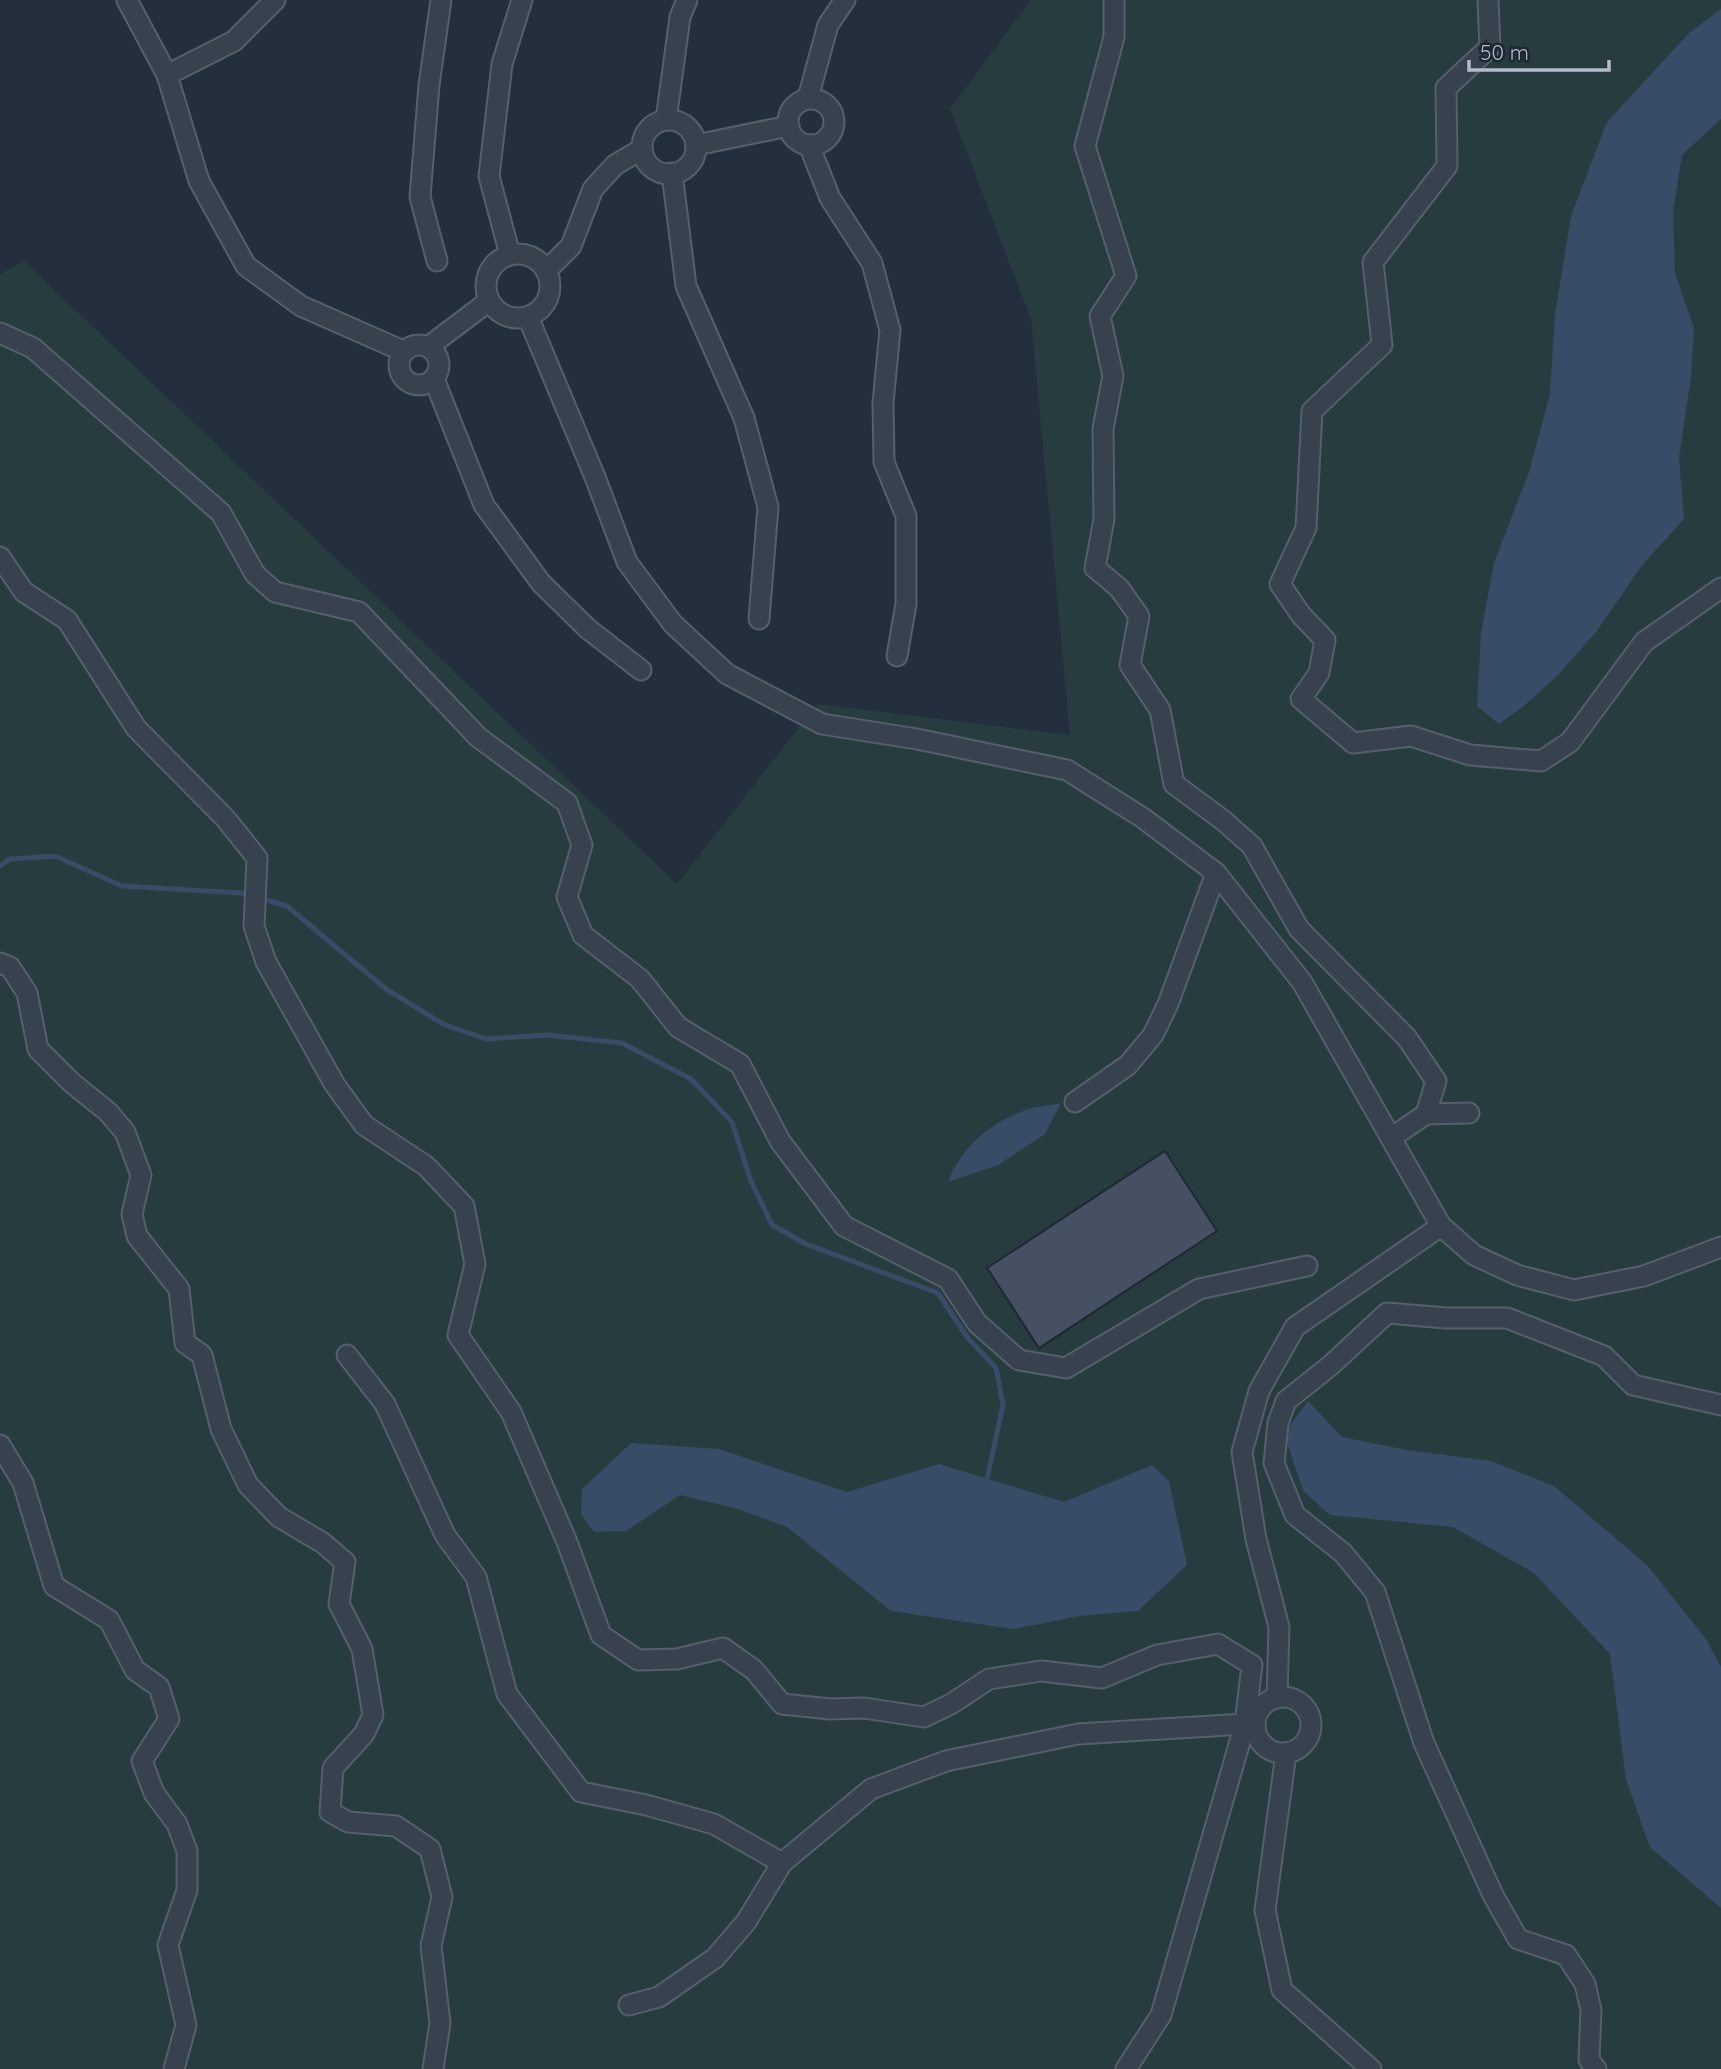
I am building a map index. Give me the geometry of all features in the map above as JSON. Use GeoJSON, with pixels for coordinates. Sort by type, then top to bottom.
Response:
{"type":"FeatureCollection","features":[{"type":"Feature","properties":{"kind":"street"},"geometry":{"type":"LineString","coordinates":[[127,0],[167,75],[199,181],[246,266],[301,306],[403,351]]}},
{"type":"Feature","properties":{"kind":"street"},"geometry":{"type":"LineString","coordinates":[[167,75],[234,41],[275,0]]}},
{"type":"Feature","properties":{"kind":"street"},"geometry":{"type":"LineString","coordinates":[[438,261],[420,197],[429,86],[441,0]]}},
{"type":"Feature","properties":{"kind":"street"},"geometry":{"type":"LineString","coordinates":[[510,255],[489,176],[502,64],[522,0]]}},
{"type":"Feature","properties":{"kind":"street"},"geometry":{"type":"LineString","coordinates":[[666,120],[680,17],[687,0]]}},
{"type":"Feature","properties":{"kind":"street"},"geometry":{"type":"LineString","coordinates":[[808,98],[828,25],[845,0]]}},
{"type":"Feature","properties":{"kind":"street"},"geometry":{"type":"LineString","coordinates":[[1114,0],[1114,37],[1085,146],[1126,276],[1100,316],[1113,376],[1103,429],[1104,519],[1095,568],[1119,588],[1139,616],[1130,665],[1160,710],[1174,784],[1224,821],[1252,846],[1299,929],[1407,1038],[1436,1081],[1426,1114]]}},
{"type":"Feature","properties":{"kind":"street"},"geometry":{"type":"LineString","coordinates":[[1488,0],[1490,47],[1446,88],[1447,166],[1373,262],[1382,345],[1312,411],[1306,528],[1280,584],[1301,615],[1325,640],[1319,673],[1301,699],[1353,743],[1411,736],[1470,755],[1541,761],[1570,742],[1644,642],[1721,588]]}},
{"type":"Feature","properties":{"kind":"street"},"geometry":{"type":"LineString","coordinates":[[808,98],[816,99],[830,107],[835,121],[830,136],[817,145],[809,145],[796,139],[789,127],[790,111],[808,98]]}},
{"type":"Feature","properties":{"kind":"street"},"geometry":{"type":"LineString","coordinates":[[666,120],[682,123],[689,129],[696,145],[687,167],[672,173],[656,170],[649,164],[642,149],[643,141],[651,127],[666,120]]}},
{"type":"Feature","properties":{"kind":"street"},"geometry":{"type":"LineString","coordinates":[[696,145],[789,127]]}},
{"type":"Feature","properties":{"kind":"street"},"geometry":{"type":"LineString","coordinates":[[809,145],[830,198],[872,263],[890,330],[883,403],[884,462],[906,516],[906,604],[897,656]]}},
{"type":"Feature","properties":{"kind":"street"},"geometry":{"type":"LineString","coordinates":[[546,271],[571,246],[593,189],[615,165],[642,149]]}},
{"type":"Feature","properties":{"kind":"street"},"geometry":{"type":"LineString","coordinates":[[672,173],[686,286],[744,418],[768,507],[758,619]]}},
{"type":"Feature","properties":{"kind":"street"},"geometry":{"type":"LineString","coordinates":[[521,254],[540,262],[546,271],[550,282],[549,293],[538,311],[528,317],[510,317],[494,308],[489,301],[486,292],[488,273],[501,258],[521,254]]}},
{"type":"Feature","properties":{"kind":"street"},"geometry":{"type":"LineString","coordinates":[[428,347],[489,301]]}},
{"type":"Feature","properties":{"kind":"street"},"geometry":{"type":"LineString","coordinates":[[528,317],[627,562],[673,624],[727,674],[822,724],[917,739],[1067,770],[1143,818],[1216,873],[1302,982],[1441,1226],[1474,1255],[1517,1275],[1574,1290],[1644,1276],[1721,1247]]}},
{"type":"Feature","properties":{"kind":"street"},"geometry":{"type":"LineString","coordinates":[[0,333],[33,348],[221,513],[255,574],[275,592],[359,612],[478,737],[567,803],[582,845],[567,898],[583,935],[640,979],[678,1027],[740,1064],[780,1140],[844,1226],[948,1279],[977,1323],[1019,1360],[1066,1368],[1199,1289],[1307,1266]]}},
{"type":"Feature","properties":{"kind":"street"},"geometry":{"type":"LineString","coordinates":[[415,345],[428,347],[439,361],[434,379],[422,385],[408,382],[402,377],[398,364],[403,351],[415,345]]}},
{"type":"Feature","properties":{"kind":"street"},"geometry":{"type":"LineString","coordinates":[[434,379],[484,505],[541,583],[587,629],[641,670]]}},
{"type":"Feature","properties":{"kind":"street"},"geometry":{"type":"LineString","coordinates":[[0,556],[24,592],[67,620],[136,728],[225,818],[257,858],[254,926],[266,962],[335,1085],[364,1125],[426,1166],[464,1206],[475,1264],[458,1335],[511,1412],[567,1542],[601,1635],[638,1660],[677,1659],[723,1648],[754,1670],[782,1704],[830,1709],[864,1708],[924,1717],[951,1704],[989,1679],[1041,1671],[1102,1678],[1157,1655],[1218,1644],[1252,1665],[1250,1725],[1161,2015],[1126,2069]]}},
{"type":"Feature","properties":{"kind":"street"},"geometry":{"type":"LineString","coordinates":[[1075,1102],[1128,1065],[1153,1035],[1168,1004],[1216,873]]}},
{"type":"Feature","properties":{"kind":"street"},"geometry":{"type":"LineString","coordinates":[[0,963],[10,967],[27,993],[38,1049],[72,1083],[108,1112],[125,1132],[141,1175],[132,1214],[137,1236],[179,1289],[185,1343],[202,1355],[221,1429],[248,1485],[279,1517],[323,1543],[345,1562],[339,1604],[362,1649],[373,1715],[364,1734],[333,1768],[330,1812],[348,1822],[396,1826],[430,1849],[442,1897],[431,1946],[440,2024],[433,2069]]}},
{"type":"Feature","properties":{"kind":"street"},"geometry":{"type":"LineString","coordinates":[[1391,1138],[1426,1114],[1469,1112]]}},
{"type":"Feature","properties":{"kind":"street"},"geometry":{"type":"LineString","coordinates":[[1277,1698],[1279,1627],[1256,1539],[1242,1452],[1259,1391],[1295,1327],[1441,1226]]}},
{"type":"Feature","properties":{"kind":"street"},"geometry":{"type":"LineString","coordinates":[[1596,2069],[1589,2060],[1591,2010],[1586,1984],[1566,1955],[1518,1939],[1493,1895],[1424,1743],[1375,1592],[1343,1553],[1295,1515],[1274,1463],[1278,1423],[1286,1401],[1331,1365],[1387,1313],[1446,1318],[1507,1318],[1604,1356],[1633,1385],[1721,1405]]}},
{"type":"Feature","properties":{"kind":"street"},"geometry":{"type":"LineString","coordinates":[[347,1355],[385,1404],[446,1535],[476,1577],[507,1694],[582,1792],[646,1805],[714,1824],[782,1863]]}},
{"type":"Feature","properties":{"kind":"street"},"geometry":{"type":"LineString","coordinates":[[0,1445],[23,1483],[54,1586],[109,1620],[135,1670],[159,1687],[169,1719],[142,1761],[154,1793],[177,1824],[187,1851],[187,1890],[168,1945],[187,2025],[174,2069]]}},
{"type":"Feature","properties":{"kind":"street"},"geometry":{"type":"LineString","coordinates":[[1277,1698],[1294,1700],[1307,1712],[1311,1730],[1302,1745],[1286,1753],[1269,1749],[1250,1725],[1261,1708],[1277,1698]]}},
{"type":"Feature","properties":{"kind":"street"},"geometry":{"type":"LineString","coordinates":[[629,2005],[659,1997],[715,1958],[746,1922],[782,1863],[871,1789],[946,1761],[1078,1734],[1250,1725]]}},
{"type":"Feature","properties":{"kind":"street"},"geometry":{"type":"LineString","coordinates":[[1286,1753],[1265,1910],[1282,1990],[1371,2069]]}},
{"type":"Feature","properties":{"kind":"green space"},"geometry":{"type":"Polygon","coordinates":[[[1031,0],[1721,0],[1721,2069],[0,2069],[0,274],[24,261],[677,884],[817,704],[1070,735],[1031,319],[950,109],[1031,0]]]}},
{"type":"Feature","properties":{"kind":"water"},"geometry":{"type":"Polygon","coordinates":[[[1721,9],[1721,119],[1682,155],[1673,212],[1675,273],[1694,328],[1691,376],[1679,458],[1684,519],[1643,564],[1596,632],[1557,676],[1499,724],[1477,706],[1481,633],[1494,563],[1529,472],[1550,394],[1555,314],[1571,216],[1607,122],[1688,34],[1721,9]]]}},
{"type":"Feature","properties":{"kind":"water"},"geometry":{"type":"Polygon","coordinates":[[[1061,1103],[1045,1134],[998,1165],[948,1182],[960,1158],[987,1130],[1027,1109],[1061,1103]]]}},
{"type":"Feature","properties":{"kind":"water"},"geometry":{"type":"Polygon","coordinates":[[[1308,1401],[1342,1437],[1407,1450],[1491,1461],[1554,1486],[1647,1565],[1706,1639],[1721,1667],[1721,1908],[1650,1847],[1626,1780],[1610,1654],[1534,1573],[1453,1527],[1330,1515],[1303,1491],[1284,1434],[1308,1401]]]}},
{"type":"Feature","properties":{"kind":"water"},"geometry":{"type":"Polygon","coordinates":[[[631,1443],[719,1449],[847,1492],[939,1464],[1064,1502],[1152,1465],[1169,1481],[1187,1565],[1138,1611],[1080,1616],[1013,1629],[891,1611],[787,1527],[738,1509],[680,1495],[626,1531],[594,1532],[581,1514],[582,1489],[631,1443]]]}},
{"type":"Feature","properties":{"kind":"building"},"geometry":{"type":"Polygon","coordinates":[[[1165,1151],[1217,1231],[1039,1348],[987,1268],[1165,1151]]]}},
{"type":"Feature","properties":{"kind":"waterway"},"geometry":{"type":"LineString","coordinates":[[0,866],[10,859],[55,856],[122,886],[242,893],[287,906],[386,989],[443,1024],[486,1039],[548,1035],[622,1043],[691,1079],[732,1122],[751,1181],[772,1225],[806,1244],[938,1293],[967,1337],[996,1368],[1003,1405],[987,1479]]}}]}
